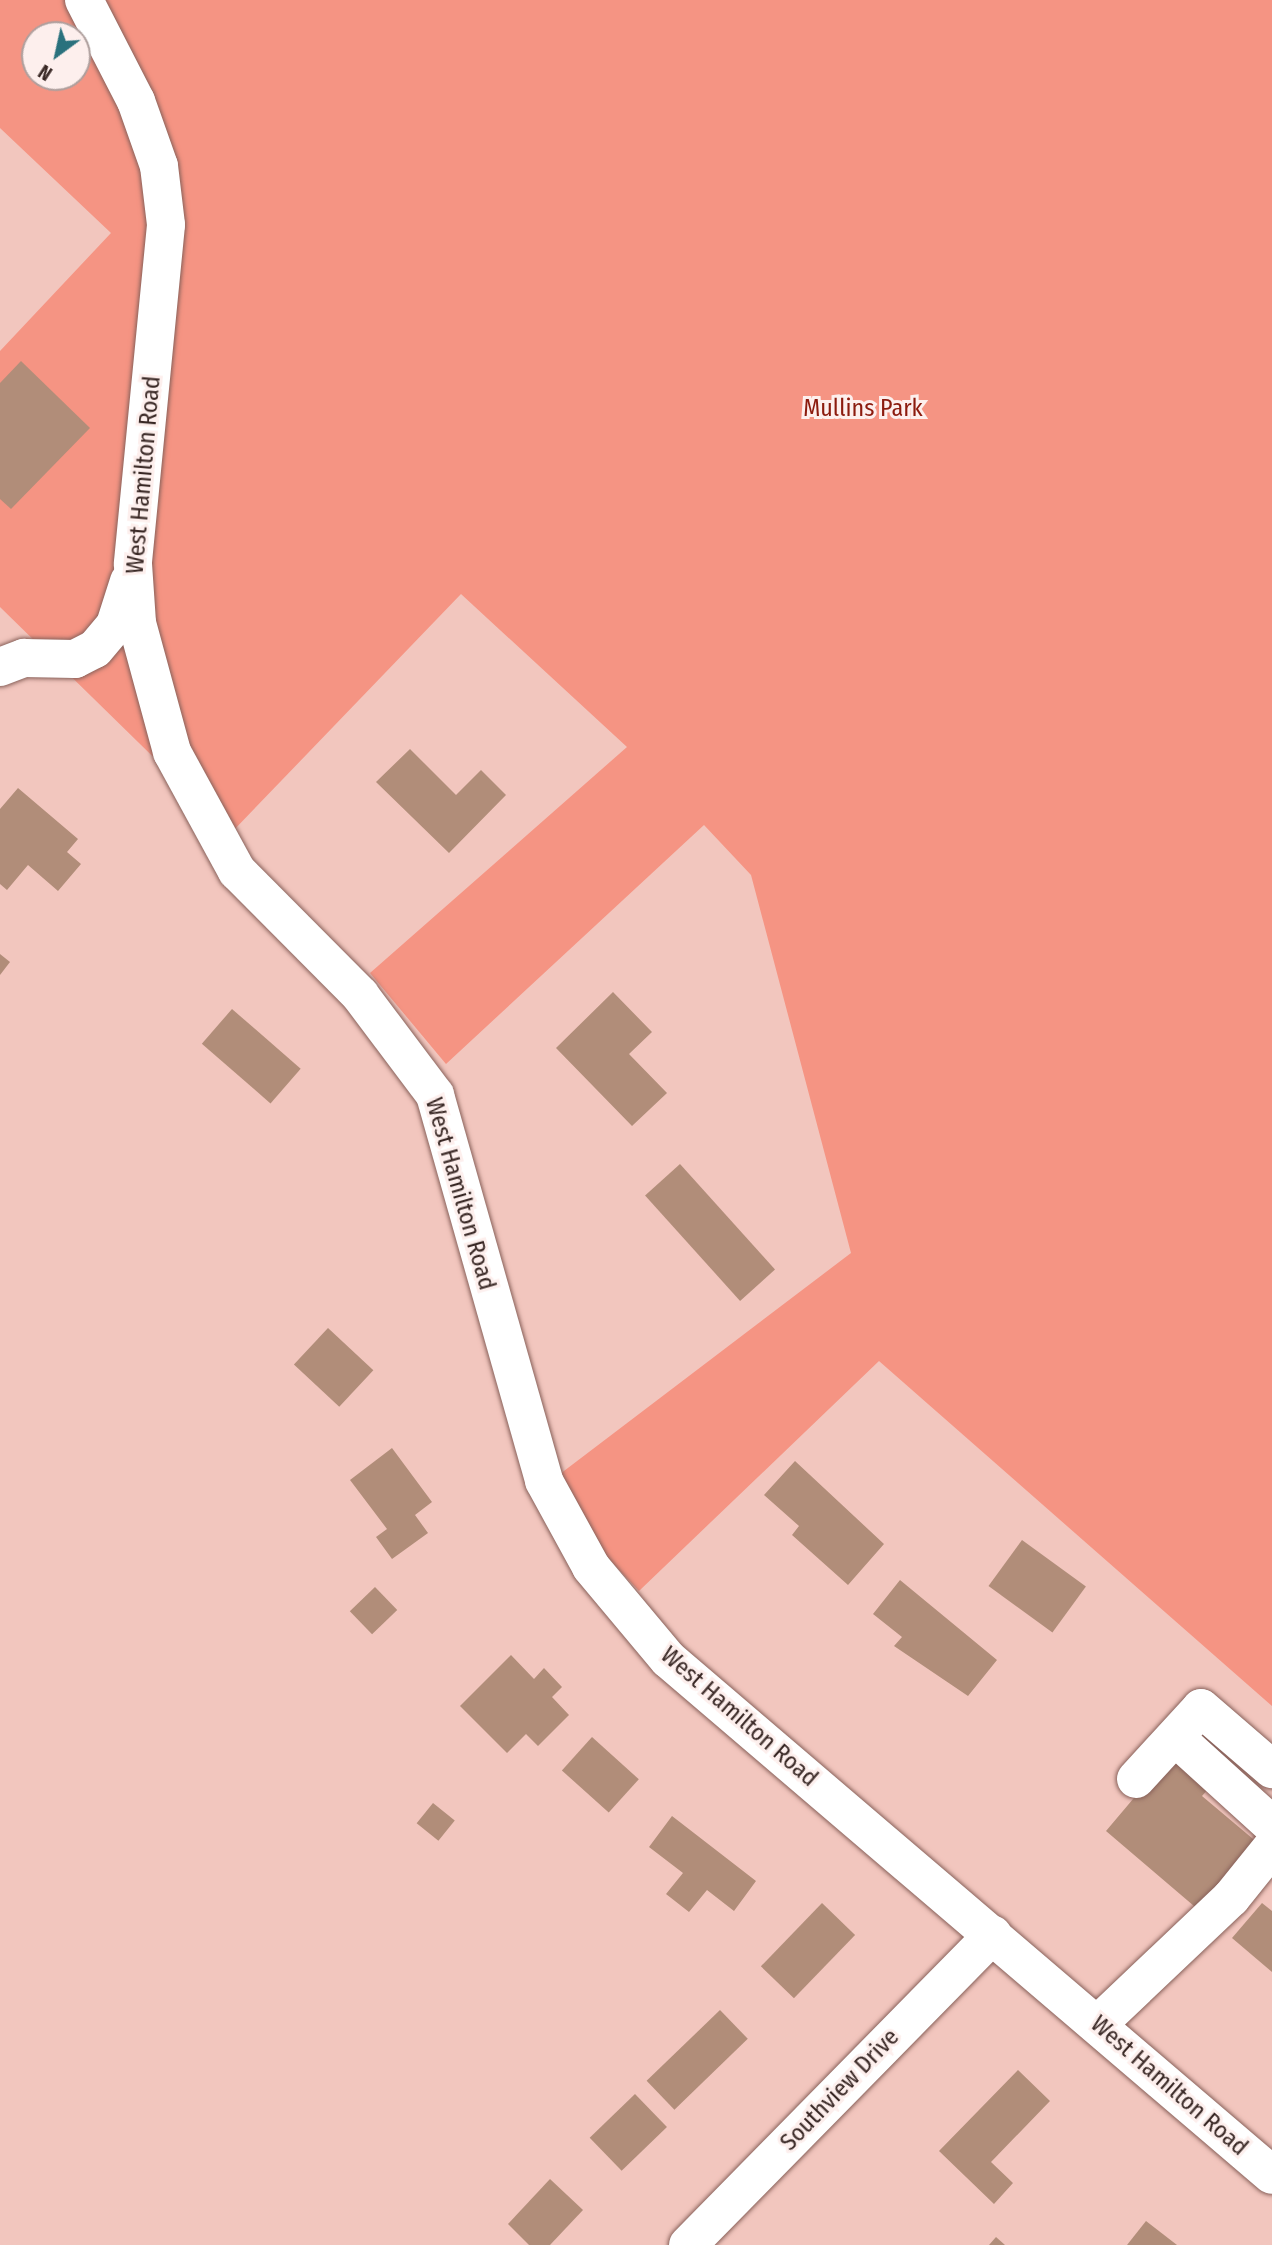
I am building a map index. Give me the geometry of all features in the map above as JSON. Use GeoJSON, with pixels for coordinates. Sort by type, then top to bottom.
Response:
{"type":"FeatureCollection","features":[{"type":"Feature","properties":{"kind":"street","name":"West Hamilton Road"},"geometry":{"type":"LineString","coordinates":[[83,0],[136,102],[159,166],[166,225],[133,564],[137,623],[172,752],[237,871],[360,995],[435,1095],[544,1481],[591,1567],[668,1658],[1272,2175]]}},
{"type":"Feature","properties":{"kind":"street"},"geometry":{"type":"LineString","coordinates":[[0,667],[24,659],[75,659],[95,649],[115,625],[133,564]]}},
{"type":"Feature","properties":{"kind":"street"},"geometry":{"type":"LineString","coordinates":[[1136,1779],[1177,1738],[1201,1708],[1265,1763],[1235,1789]]}},
{"type":"Feature","properties":{"kind":"street"},"geometry":{"type":"LineString","coordinates":[[1177,1738],[1272,1825]]}},
{"type":"Feature","properties":{"kind":"street"},"geometry":{"type":"LineString","coordinates":[[1097,2025],[1231,1898],[1272,1847]]}},
{"type":"Feature","properties":{"kind":"street","name":"Southview Drive"},"geometry":{"type":"LineString","coordinates":[[688,2245],[993,1935]]}},
{"type":"Feature","properties":{"kind":"green space","name":"Mullins Park"},"geometry":{"type":"Polygon","coordinates":[[[0,0],[1272,0],[1272,1706],[879,1361],[639,1591],[608,1558],[560,1474],[851,1253],[751,875],[704,825],[446,1064],[370,973],[627,747],[461,594],[231,833],[0,607],[0,351],[111,233],[0,128],[0,0]]]}},
{"type":"Feature","properties":{"kind":"building"},"geometry":{"type":"Polygon","coordinates":[[[21,361],[90,428],[11,509],[0,499],[0,383],[21,361]]]}},
{"type":"Feature","properties":{"kind":"building"},"geometry":{"type":"Polygon","coordinates":[[[410,749],[456,795],[481,770],[506,795],[449,853],[376,782],[410,749]]]}},
{"type":"Feature","properties":{"kind":"building"},"geometry":{"type":"Polygon","coordinates":[[[18,788],[78,839],[67,852],[81,864],[58,891],[28,865],[7,890],[0,884],[0,809],[18,788]]]}},
{"type":"Feature","properties":{"kind":"building"},"geometry":{"type":"Polygon","coordinates":[[[0,954],[10,962],[0,975],[0,954]]]}},
{"type":"Feature","properties":{"kind":"building"},"geometry":{"type":"Polygon","coordinates":[[[613,992],[652,1032],[629,1054],[667,1093],[632,1126],[556,1048],[613,992]]]}},
{"type":"Feature","properties":{"kind":"building"},"geometry":{"type":"Polygon","coordinates":[[[232,1009],[301,1069],[270,1103],[202,1044],[232,1009]]]}},
{"type":"Feature","properties":{"kind":"building"},"geometry":{"type":"Polygon","coordinates":[[[680,1164],[775,1270],[740,1301],[645,1195],[680,1164]]]}},
{"type":"Feature","properties":{"kind":"building"},"geometry":{"type":"Polygon","coordinates":[[[328,1328],[373,1370],[339,1407],[294,1365],[328,1328]]]}},
{"type":"Feature","properties":{"kind":"building"},"geometry":{"type":"Polygon","coordinates":[[[392,1448],[432,1502],[415,1515],[428,1533],[392,1559],[376,1537],[387,1529],[350,1480],[392,1448]]]}},
{"type":"Feature","properties":{"kind":"building"},"geometry":{"type":"Polygon","coordinates":[[[795,1461],[884,1544],[848,1585],[792,1535],[799,1526],[764,1495],[795,1461]]]}},
{"type":"Feature","properties":{"kind":"building"},"geometry":{"type":"Polygon","coordinates":[[[1022,1540],[1086,1586],[1052,1633],[988,1586],[1022,1540]]]}},
{"type":"Feature","properties":{"kind":"building"},"geometry":{"type":"Polygon","coordinates":[[[900,1580],[997,1660],[968,1696],[894,1646],[902,1637],[873,1614],[900,1580]]]}},
{"type":"Feature","properties":{"kind":"building"},"geometry":{"type":"Polygon","coordinates":[[[375,1587],[397,1610],[372,1634],[350,1611],[375,1587]]]}},
{"type":"Feature","properties":{"kind":"building"},"geometry":{"type":"Polygon","coordinates":[[[511,1655],[534,1679],[544,1668],[562,1687],[552,1697],[569,1715],[538,1746],[526,1734],[507,1753],[460,1706],[511,1655]]]}},
{"type":"Feature","properties":{"kind":"building"},"geometry":{"type":"Polygon","coordinates":[[[592,1737],[639,1779],[609,1813],[562,1770],[592,1737]]]}},
{"type":"Feature","properties":{"kind":"building"},"geometry":{"type":"Polygon","coordinates":[[[1177,1747],[1216,1780],[1202,1796],[1259,1844],[1201,1912],[1106,1831],[1177,1747]]]}},
{"type":"Feature","properties":{"kind":"building"},"geometry":{"type":"Polygon","coordinates":[[[433,1803],[455,1821],[438,1841],[417,1823],[433,1803]]]}},
{"type":"Feature","properties":{"kind":"building"},"geometry":{"type":"Polygon","coordinates":[[[672,1816],[756,1881],[734,1911],[707,1890],[689,1912],[666,1894],[683,1873],[649,1847],[672,1816]]]}},
{"type":"Feature","properties":{"kind":"building"},"geometry":{"type":"Polygon","coordinates":[[[822,1903],[855,1935],[794,1998],[761,1966],[822,1903]]]}},
{"type":"Feature","properties":{"kind":"building"},"geometry":{"type":"Polygon","coordinates":[[[1262,1903],[1272,1911],[1272,1972],[1232,1938],[1262,1903]]]}},
{"type":"Feature","properties":{"kind":"building"},"geometry":{"type":"Polygon","coordinates":[[[720,2010],[748,2039],[674,2110],[647,2081],[720,2010]]]}},
{"type":"Feature","properties":{"kind":"building"},"geometry":{"type":"Polygon","coordinates":[[[1018,2070],[1050,2101],[991,2162],[1013,2183],[994,2204],[939,2151],[1018,2070]]]}},
{"type":"Feature","properties":{"kind":"building"},"geometry":{"type":"Polygon","coordinates":[[[635,2094],[667,2127],[622,2171],[590,2138],[635,2094]]]}},
{"type":"Feature","properties":{"kind":"building"},"geometry":{"type":"Polygon","coordinates":[[[550,2179],[583,2210],[550,2245],[529,2245],[508,2224],[550,2179]]]}},
{"type":"Feature","properties":{"kind":"building"},"geometry":{"type":"Polygon","coordinates":[[[1146,2221],[1177,2245],[1127,2245],[1146,2221]]]}},
{"type":"Feature","properties":{"kind":"building"},"geometry":{"type":"Polygon","coordinates":[[[996,2237],[1005,2245],[989,2245],[996,2237]]]}}]}
